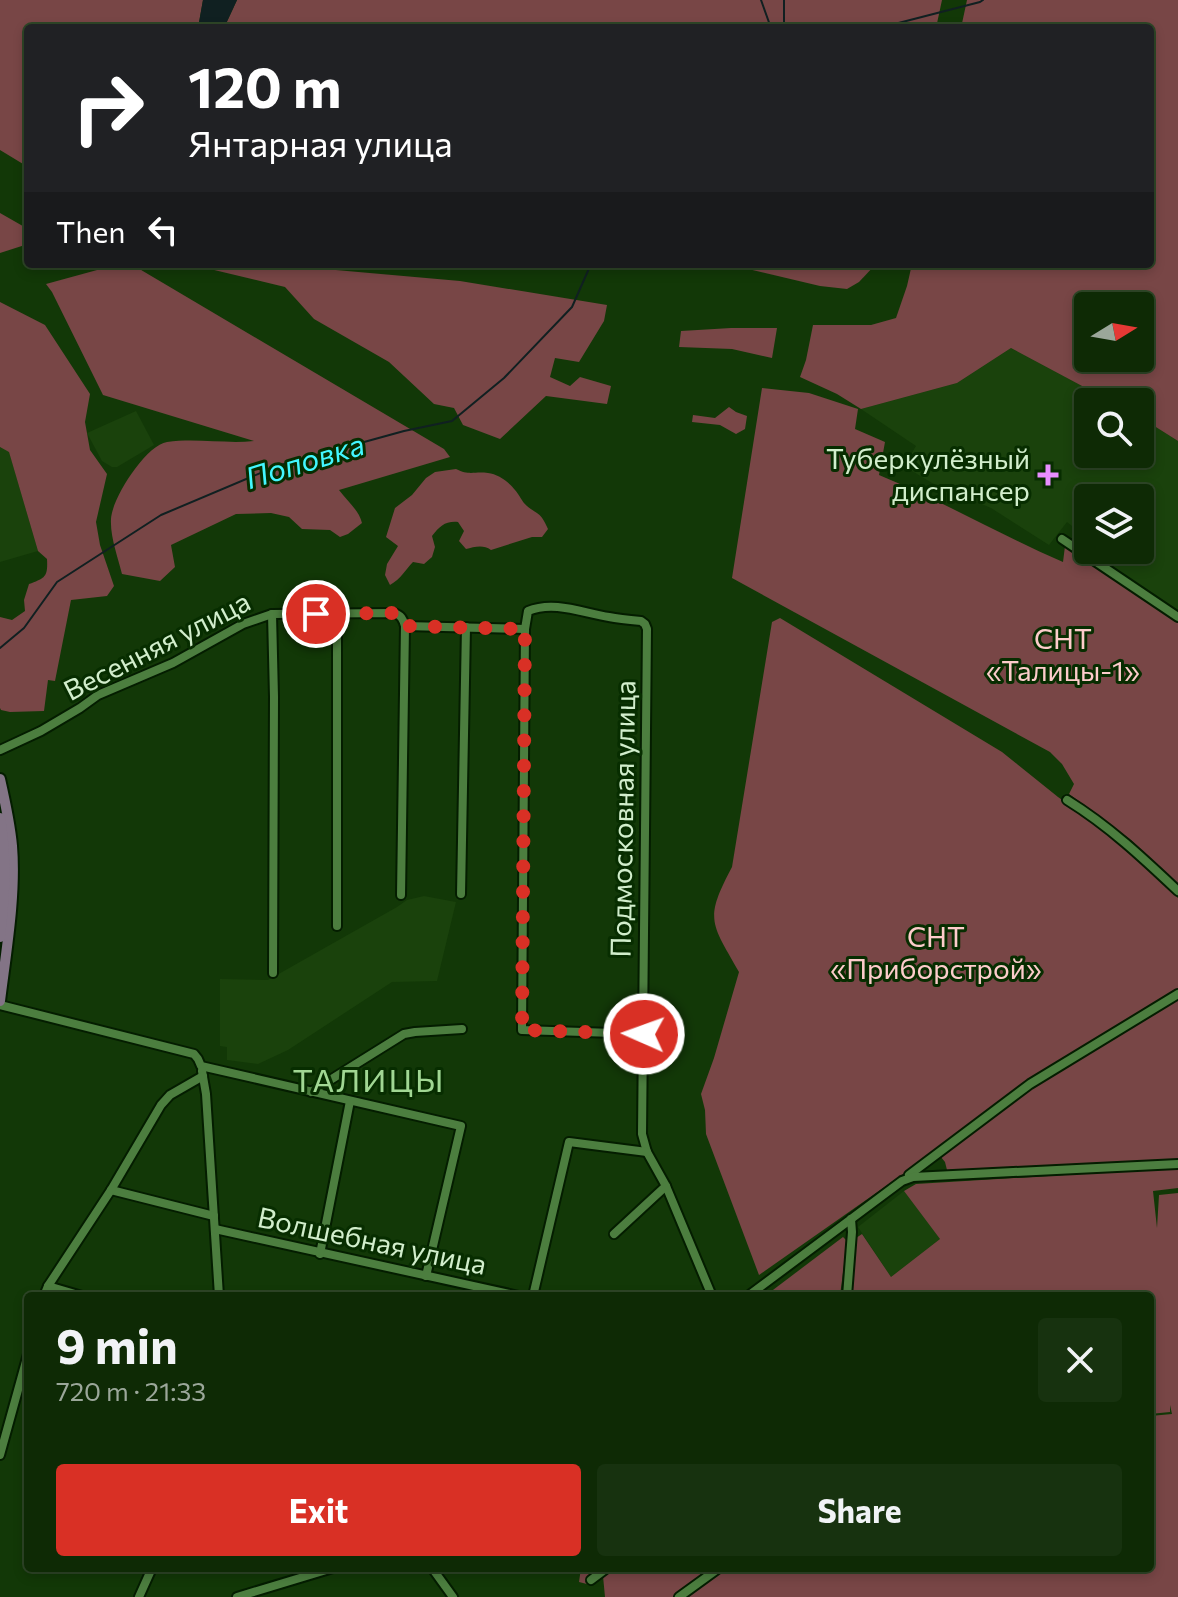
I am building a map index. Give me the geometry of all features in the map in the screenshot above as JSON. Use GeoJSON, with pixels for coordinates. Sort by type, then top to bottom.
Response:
{"type":"FeatureCollection","features":[{"type":"Feature","properties":{"kind":"main road"},"geometry":{"type":"LineString","coordinates":[[0,779],[11,832],[13,867],[0,1003]]}},
{"type":"Feature","properties":{"kind":"main road"},"geometry":{"type":"LineString","coordinates":[[0,818],[5,850],[0,937]]}},
{"type":"Feature","properties":{"kind":"street"},"geometry":{"type":"LineString","coordinates":[[1062,539],[1178,617]]}},
{"type":"Feature","properties":{"kind":"street","name":"Подмосковная улица"},"geometry":{"type":"LineString","coordinates":[[525,629],[528,611],[547,606],[641,621],[647,629],[642,1134],[647,1152]]}},
{"type":"Feature","properties":{"kind":"street"},"geometry":{"type":"LineString","coordinates":[[337,613],[337,926]]}},
{"type":"Feature","properties":{"kind":"street","name":"Весенняя улица"},"geometry":{"type":"LineString","coordinates":[[0,750],[41,731],[98,695],[173,663],[243,624],[272,614],[394,613],[399,614],[405,626],[525,629]]}},
{"type":"Feature","properties":{"kind":"street"},"geometry":{"type":"LineString","coordinates":[[272,614],[273,973]]}},
{"type":"Feature","properties":{"kind":"street"},"geometry":{"type":"LineString","coordinates":[[401,895],[405,626]]}},
{"type":"Feature","properties":{"kind":"street"},"geometry":{"type":"LineString","coordinates":[[461,894],[466,627]]}},
{"type":"Feature","properties":{"kind":"street"},"geometry":{"type":"LineString","coordinates":[[525,629],[522,1030],[644,1034]]}},
{"type":"Feature","properties":{"kind":"street"},"geometry":{"type":"LineString","coordinates":[[1067,800],[1106,826],[1178,891]]}},
{"type":"Feature","properties":{"kind":"street"},"geometry":{"type":"LineString","coordinates":[[753,1292],[1030,1084],[1178,994]]}},
{"type":"Feature","properties":{"kind":"street"},"geometry":{"type":"LineString","coordinates":[[0,1003],[194,1054],[198,1059],[202,1071],[219,1292]]}},
{"type":"Feature","properties":{"kind":"street"},"geometry":{"type":"LineString","coordinates":[[311,1092],[404,1034],[462,1029]]}},
{"type":"Feature","properties":{"kind":"street"},"geometry":{"type":"LineString","coordinates":[[46,1292],[161,1105],[202,1071],[461,1126],[426,1276]]}},
{"type":"Feature","properties":{"kind":"street"},"geometry":{"type":"LineString","coordinates":[[320,1254],[350,1101]]}},
{"type":"Feature","properties":{"kind":"street"},"geometry":{"type":"LineString","coordinates":[[534,1292],[569,1142],[647,1152],[666,1186],[710,1292]]}},
{"type":"Feature","properties":{"kind":"street"},"geometry":{"type":"LineString","coordinates":[[902,1181],[922,1176],[1178,1164]]}},
{"type":"Feature","properties":{"kind":"street"},"geometry":{"type":"LineString","coordinates":[[614,1234],[666,1186]]}},
{"type":"Feature","properties":{"kind":"street"},"geometry":{"type":"LineString","coordinates":[[111,1190],[214,1216]]}},
{"type":"Feature","properties":{"kind":"street"},"geometry":{"type":"LineString","coordinates":[[847,1292],[851,1219]]}},
{"type":"Feature","properties":{"kind":"street","name":"Волшебная улица"},"geometry":{"type":"LineString","coordinates":[[215,1229],[500,1292]]}},
{"type":"Feature","properties":{"kind":"street"},"geometry":{"type":"LineString","coordinates":[[48,1286],[68,1292]]}},
{"type":"Feature","properties":{"kind":"street"},"geometry":{"type":"LineString","coordinates":[[0,1455],[24,1368]]}},
{"type":"Feature","properties":{"kind":"street"},"geometry":{"type":"LineString","coordinates":[[139,1597],[150,1572]]}},
{"type":"Feature","properties":{"kind":"street"},"geometry":{"type":"LineString","coordinates":[[237,1597],[320,1572]]}},
{"type":"Feature","properties":{"kind":"street"},"geometry":{"type":"LineString","coordinates":[[435,1572],[453,1597]]}},
{"type":"Feature","properties":{"kind":"street"},"geometry":{"type":"LineString","coordinates":[[591,1580],[602,1572]]}},
{"type":"Feature","properties":{"kind":"street"},"geometry":{"type":"LineString","coordinates":[[679,1597],[713,1572]]}},
{"type":"Feature","properties":{"kind":"shaded area"},"geometry":{"type":"Polygon","coordinates":[[[203,0],[237,0],[226,24],[199,24],[203,0]]]}},
{"type":"Feature","properties":{"kind":"shaded area","name":"Туберкулёзный диспансер"},"geometry":{"type":"Polygon","coordinates":[[[1011,348],[1086,388],[1074,388],[1074,468],[1154,468],[1154,426],[1178,441],[1178,610],[1108,564],[1154,564],[1154,484],[1074,484],[1074,528],[1067,522],[1049,545],[991,508],[932,483],[904,466],[916,446],[861,409],[957,383],[1011,348]]]}},
{"type":"Feature","properties":{"kind":"shaded area"},"geometry":{"type":"Polygon","coordinates":[[[136,411],[154,445],[112,467],[102,461],[87,433],[136,411]]]}},
{"type":"Feature","properties":{"kind":"shaded area"},"geometry":{"type":"Polygon","coordinates":[[[0,447],[9,451],[38,551],[0,562],[0,447]]]}},
{"type":"Feature","properties":{"kind":"shaded area"},"geometry":{"type":"Polygon","coordinates":[[[424,896],[456,902],[437,981],[392,982],[288,1050],[258,1064],[227,1060],[227,1047],[220,1046],[220,979],[268,980],[407,900],[424,896]]]}},
{"type":"Feature","properties":{"kind":"shaded area"},"geometry":{"type":"Polygon","coordinates":[[[904,1191],[940,1239],[891,1277],[858,1227],[904,1191]]]}},
{"type":"Feature","properties":{"kind":"green space"},"geometry":{"type":"Polygon","coordinates":[[[0,0],[203,0],[199,24],[24,24],[24,165],[0,150],[0,0]]]}},
{"type":"Feature","properties":{"kind":"green space"},"geometry":{"type":"Polygon","coordinates":[[[237,0],[942,0],[937,24],[226,24],[237,0]]]}},
{"type":"Feature","properties":{"kind":"green space"},"geometry":{"type":"Polygon","coordinates":[[[967,0],[1178,0],[1178,441],[1154,426],[1154,388],[1086,388],[1011,348],[957,383],[861,409],[800,377],[813,325],[871,325],[896,318],[911,268],[1154,268],[1154,24],[962,24],[967,0]]]}},
{"type":"Feature","properties":{"kind":"green space"},"geometry":{"type":"Polygon","coordinates":[[[0,213],[24,227],[24,245],[0,253],[0,213]]]}},
{"type":"Feature","properties":{"kind":"green space"},"geometry":{"type":"Polygon","coordinates":[[[104,268],[138,268],[444,449],[450,457],[339,490],[356,510],[362,523],[340,537],[330,530],[302,529],[289,517],[271,513],[236,514],[171,545],[175,567],[160,581],[122,574],[111,519],[117,499],[140,462],[167,442],[254,441],[103,395],[46,284],[104,268]]]}},
{"type":"Feature","properties":{"kind":"green space"},"geometry":{"type":"Polygon","coordinates":[[[313,268],[460,281],[607,305],[604,321],[579,362],[555,358],[550,377],[570,386],[580,377],[611,386],[607,404],[546,396],[500,439],[463,425],[454,408],[434,404],[389,362],[314,319],[285,287],[210,269],[313,268]]]}},
{"type":"Feature","properties":{"kind":"green space"},"geometry":{"type":"Polygon","coordinates":[[[744,268],[872,268],[847,289],[820,286],[744,268]]]}},
{"type":"Feature","properties":{"kind":"green space"},"geometry":{"type":"Polygon","coordinates":[[[0,302],[45,325],[90,394],[85,422],[90,450],[107,474],[96,522],[114,586],[107,596],[71,600],[55,681],[48,680],[44,711],[10,712],[0,708],[0,617],[12,620],[25,611],[24,600],[29,584],[44,576],[47,559],[38,551],[9,452],[0,447],[0,302]]]}},
{"type":"Feature","properties":{"kind":"green space"},"geometry":{"type":"Polygon","coordinates":[[[777,328],[772,358],[732,349],[679,347],[681,331],[777,328]]]}},
{"type":"Feature","properties":{"kind":"green space","name":"СНТ «Талицы-1»"},"geometry":{"type":"Polygon","coordinates":[[[762,388],[809,393],[858,409],[855,429],[885,442],[879,475],[1063,562],[1065,546],[1074,552],[1074,564],[1091,564],[1178,623],[1178,885],[1131,840],[1069,794],[1074,784],[1050,752],[732,578],[762,388]]]}},
{"type":"Feature","properties":{"kind":"green space"},"geometry":{"type":"Polygon","coordinates":[[[729,407],[747,416],[745,429],[736,434],[720,425],[692,422],[693,415],[715,418],[729,407]]]}},
{"type":"Feature","properties":{"kind":"green space"},"geometry":{"type":"Polygon","coordinates":[[[456,469],[492,474],[503,479],[525,504],[541,516],[548,529],[542,537],[532,537],[491,550],[482,547],[466,549],[459,541],[464,531],[458,522],[446,523],[432,536],[435,547],[432,557],[424,564],[413,562],[390,585],[385,575],[387,564],[398,546],[386,537],[395,508],[435,472],[456,469]]]}},
{"type":"Feature","properties":{"kind":"green space","name":"СНТ «Приборстрой»"},"geometry":{"type":"Polygon","coordinates":[[[780,618],[1002,752],[1109,833],[1178,898],[1178,1159],[947,1170],[936,1151],[759,1275],[706,1134],[701,1094],[739,972],[717,931],[715,910],[732,867],[772,622],[780,618]]]}},
{"type":"Feature","properties":{"kind":"green space"},"geometry":{"type":"Polygon","coordinates":[[[1178,1168],[1178,1188],[1153,1191],[1157,1228],[1159,1195],[1178,1193],[1178,1597],[605,1597],[603,1576],[591,1585],[579,1582],[580,1572],[1154,1572],[1154,1416],[1172,1414],[1170,1405],[1170,1412],[1154,1414],[1154,1292],[852,1292],[856,1238],[862,1234],[891,1277],[940,1239],[904,1191],[916,1184],[1178,1168]]]}},
{"type":"Feature","properties":{"kind":"green space"},"geometry":{"type":"Polygon","coordinates":[[[843,1237],[847,1241],[841,1292],[770,1292],[843,1237]]]}},
{"type":"Feature","properties":{"kind":"waterway"},"geometry":{"type":"LineString","coordinates":[[761,0],[770,24]]}},
{"type":"Feature","properties":{"kind":"waterway"},"geometry":{"type":"LineString","coordinates":[[784,0],[784,24]]}},
{"type":"Feature","properties":{"kind":"waterway","name":"Поповка"},"geometry":{"type":"LineString","coordinates":[[895,24],[983,0]]}},
{"type":"Feature","properties":{"kind":"waterway","name":"Поповка"},"geometry":{"type":"LineString","coordinates":[[0,648],[24,628],[57,582],[161,515],[277,466],[452,421],[504,378],[572,307],[589,268]]}},
{"type":"Feature","properties":{"kind":"place","name":"Туберкулёзный диспансер"},"geometry":{"type":"Point","coordinates":[1048,475]}},
{"type":"Feature","properties":{"kind":"district","name":"ТАЛИЦЫ"},"geometry":{"type":"Point","coordinates":[369,1081]}},
{"type":"Feature","properties":{"kind":"route"},"geometry":{"type":"LineString","coordinates":[[316,614],[394,613],[399,614],[405,626],[525,629],[522,1030],[644,1034]]}}]}
